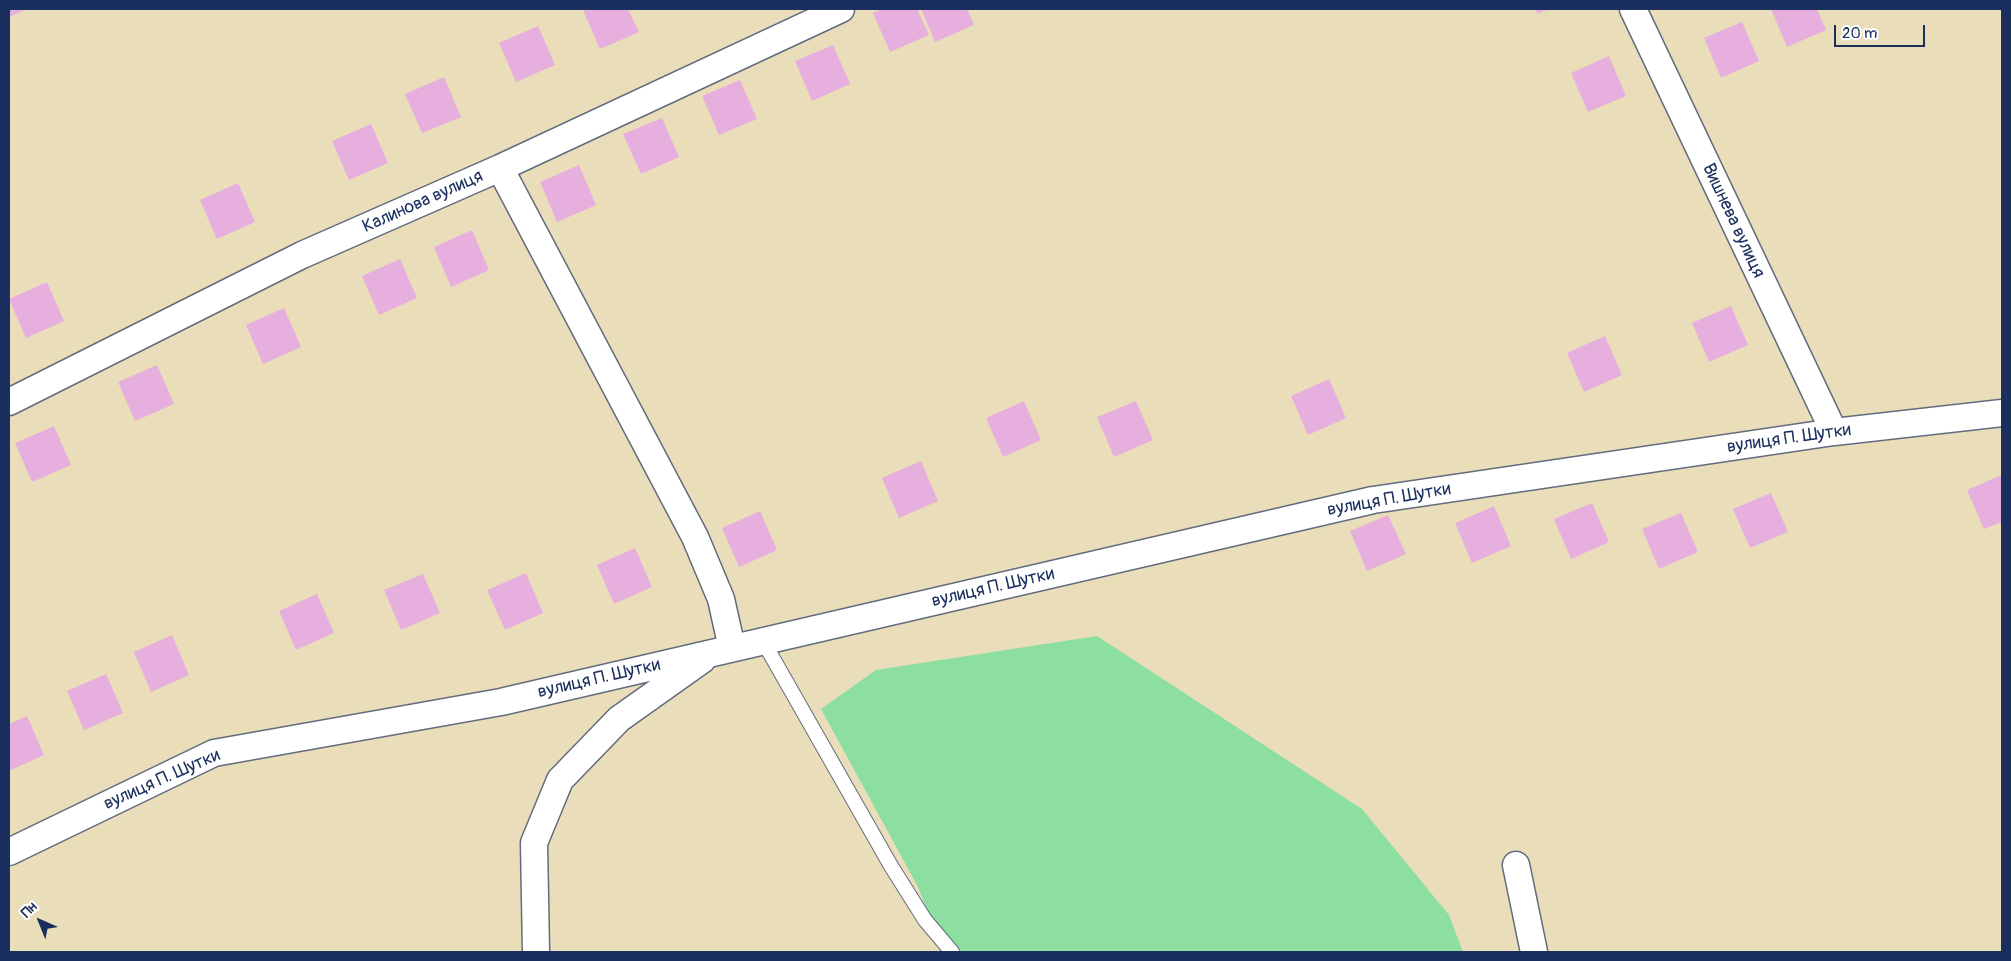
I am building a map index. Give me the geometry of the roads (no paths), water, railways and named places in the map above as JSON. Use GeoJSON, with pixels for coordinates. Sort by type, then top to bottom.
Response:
{"type":"FeatureCollection","features":[{"type":"Feature","properties":{"kind":"street","name":"Калинова вулиця"},"geometry":{"type":"LineString","coordinates":[[9,402],[302,255],[500,168],[841,9]]}},
{"type":"Feature","properties":{"kind":"street","name":"Вишнева вулиця"},"geometry":{"type":"LineString","coordinates":[[1641,12],[1834,432]]}},
{"type":"Feature","properties":{"kind":"street"},"geometry":{"type":"LineString","coordinates":[[500,168],[694,537],[720,599],[722,651],[619,720],[560,780],[534,843],[536,952]]}},
{"type":"Feature","properties":{"kind":"street","name":"вулиця П. Шутки"},"geometry":{"type":"LineString","coordinates":[[9,852],[214,753],[501,702],[1373,500],[1834,432],[2002,413]]}},
{"type":"Feature","properties":{"kind":"street"},"geometry":{"type":"LineString","coordinates":[[1516,864],[1534,952]]}},
{"type":"Feature","properties":{"kind":"lane"},"geometry":{"type":"LineString","coordinates":[[763,641],[892,866],[925,920],[952,952]]}}]}
